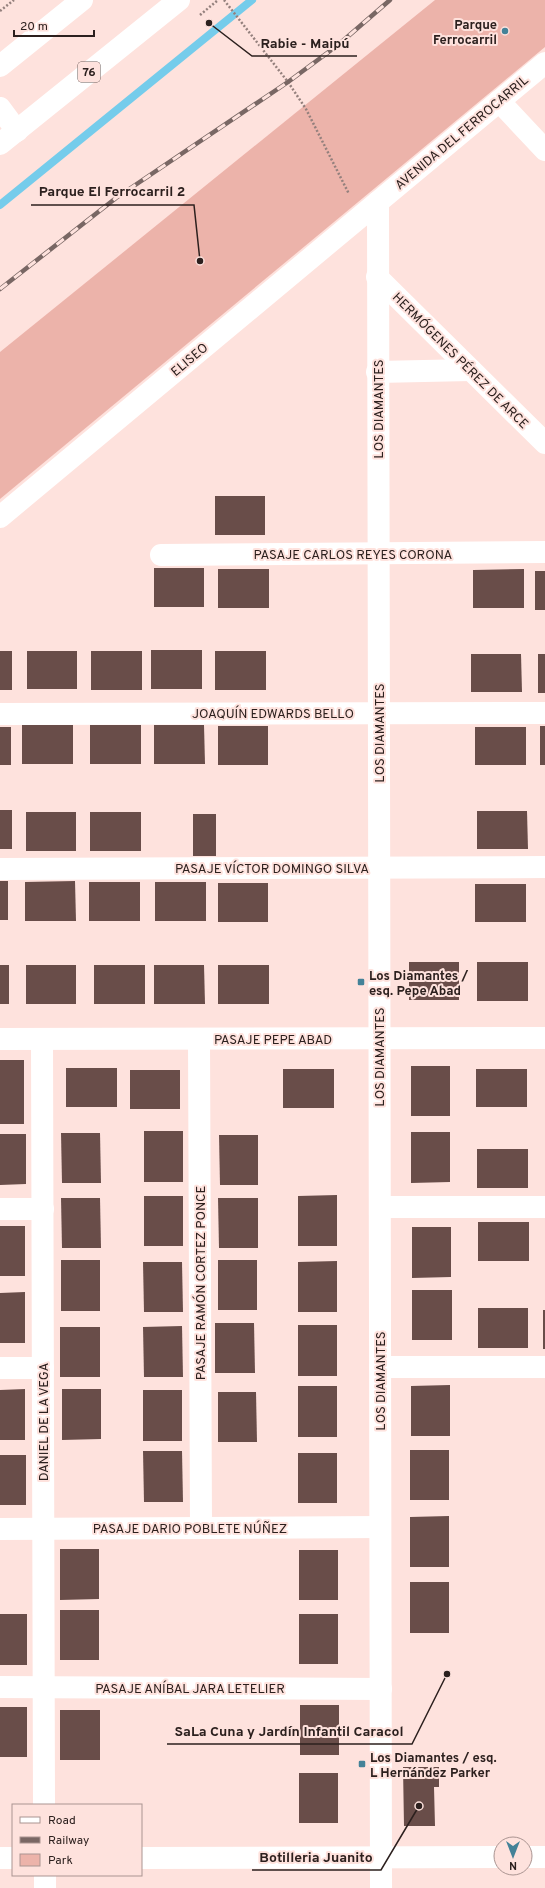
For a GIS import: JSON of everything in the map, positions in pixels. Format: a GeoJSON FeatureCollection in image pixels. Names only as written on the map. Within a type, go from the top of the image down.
{"type":"FeatureCollection","features":[{"type":"Feature","properties":{"kind":"street"},"geometry":{"type":"LineString","coordinates":[[0,66],[82,0]]}},
{"type":"Feature","properties":{"kind":"street","name":"76"},"geometry":{"type":"LineString","coordinates":[[0,144],[179,0]]}},
{"type":"Feature","properties":{"kind":"street","name":"AVENIDA DEL FERROCARRIL"},"geometry":{"type":"LineString","coordinates":[[378,202],[545,63]]}},
{"type":"Feature","properties":{"kind":"street"},"geometry":{"type":"LineString","coordinates":[[499,101],[545,150]]}},
{"type":"Feature","properties":{"kind":"street"},"geometry":{"type":"LineString","coordinates":[[0,108],[17,131]]}},
{"type":"Feature","properties":{"kind":"street","name":"ELISEO"},"geometry":{"type":"LineString","coordinates":[[0,517],[378,202]]}},
{"type":"Feature","properties":{"kind":"street","name":"LOS DIAMANTES"},"geometry":{"type":"LineString","coordinates":[[378,202],[381,1888]]}},
{"type":"Feature","properties":{"kind":"street","name":"HERMÓGENES PÉREZ DE ARCE"},"geometry":{"type":"LineString","coordinates":[[378,277],[545,443]]}},
{"type":"Feature","properties":{"kind":"street"},"geometry":{"type":"LineString","coordinates":[[378,372],[471,370]]}},
{"type":"Feature","properties":{"kind":"street","name":"PASAJE CARLOS REYES CORONA"},"geometry":{"type":"LineString","coordinates":[[161,554],[545,552]]}},
{"type":"Feature","properties":{"kind":"street","name":"JOAQUÍN EDWARDS BELLO"},"geometry":{"type":"LineString","coordinates":[[0,714],[545,713]]}},
{"type":"Feature","properties":{"kind":"street","name":"PASAJE VÍCTOR DOMINGO SILVA"},"geometry":{"type":"LineString","coordinates":[[0,870],[545,867]]}},
{"type":"Feature","properties":{"kind":"street","name":"PASAJE PEPE ABAD"},"geometry":{"type":"LineString","coordinates":[[0,1039],[545,1038]]}},
{"type":"Feature","properties":{"kind":"street","name":"DANIEL DE LA VEGA"},"geometry":{"type":"LineString","coordinates":[[42,1039],[44,1804]]}},
{"type":"Feature","properties":{"kind":"street","name":"PASAJE RAMÓN CORTEZ PONCE"},"geometry":{"type":"LineString","coordinates":[[199,1039],[201,1528]]}},
{"type":"Feature","properties":{"kind":"street"},"geometry":{"type":"LineString","coordinates":[[380,1208],[545,1207]]}},
{"type":"Feature","properties":{"kind":"street"},"geometry":{"type":"LineString","coordinates":[[0,1209],[43,1209]]}},
{"type":"Feature","properties":{"kind":"street"},"geometry":{"type":"LineString","coordinates":[[380,1367],[545,1367]]}},
{"type":"Feature","properties":{"kind":"street"},"geometry":{"type":"LineString","coordinates":[[0,1368],[43,1368]]}},
{"type":"Feature","properties":{"kind":"street","name":"PASAJE DARIO POBLETE NÚÑEZ"},"geometry":{"type":"LineString","coordinates":[[0,1529],[380,1527]]}},
{"type":"Feature","properties":{"kind":"street","name":"PASAJE ANÍBAL JARA LETELIER"},"geometry":{"type":"LineString","coordinates":[[0,1687],[381,1689]]}},
{"type":"Feature","properties":{"kind":"street"},"geometry":{"type":"LineString","coordinates":[[142,1858],[493,1857]]}},
{"type":"Feature","properties":{"kind":"street"},"geometry":{"type":"LineString","coordinates":[[533,1857],[545,1857]]}},
{"type":"Feature","properties":{"kind":"street"},"geometry":{"type":"LineString","coordinates":[[0,1858],[12,1858]]}},
{"type":"Feature","properties":{"kind":"street"},"geometry":{"type":"LineString","coordinates":[[44,1876],[45,1888]]}},
{"type":"Feature","properties":{"kind":"path"},"geometry":{"type":"LineString","coordinates":[[0,11],[14,0]]}},
{"type":"Feature","properties":{"kind":"path"},"geometry":{"type":"LineString","coordinates":[[224,0],[288,82],[306,109],[360,216]]}},
{"type":"Feature","properties":{"kind":"green space"},"geometry":{"type":"Polygon","coordinates":[[[435,0],[545,0],[545,47],[0,499],[0,352],[435,0]]]}},
{"type":"Feature","properties":{"kind":"building"},"geometry":{"type":"Polygon","coordinates":[[[215,496],[265,496],[265,535],[215,535],[215,496]]]}},
{"type":"Feature","properties":{"kind":"building"},"geometry":{"type":"Polygon","coordinates":[[[154,568],[204,568],[204,607],[154,607],[154,568]]]}},
{"type":"Feature","properties":{"kind":"building"},"geometry":{"type":"Polygon","coordinates":[[[218,569],[269,569],[269,608],[218,608],[218,569]]]}},
{"type":"Feature","properties":{"kind":"building"},"geometry":{"type":"Polygon","coordinates":[[[524,569],[524,608],[473,608],[473,570],[524,569]]]}},
{"type":"Feature","properties":{"kind":"building"},"geometry":{"type":"Polygon","coordinates":[[[535,571],[545,571],[545,610],[535,610],[535,571]]]}},
{"type":"Feature","properties":{"kind":"building"},"geometry":{"type":"Polygon","coordinates":[[[151,650],[202,650],[202,689],[151,689],[151,650]]]}},
{"type":"Feature","properties":{"kind":"building"},"geometry":{"type":"Polygon","coordinates":[[[0,651],[12,651],[12,690],[0,690],[0,651]]]}},
{"type":"Feature","properties":{"kind":"building"},"geometry":{"type":"Polygon","coordinates":[[[27,651],[77,651],[77,689],[27,689],[27,651]]]}},
{"type":"Feature","properties":{"kind":"building"},"geometry":{"type":"Polygon","coordinates":[[[91,651],[142,651],[142,690],[91,690],[91,651]]]}},
{"type":"Feature","properties":{"kind":"building"},"geometry":{"type":"Polygon","coordinates":[[[215,651],[266,651],[266,690],[215,690],[215,651]]]}},
{"type":"Feature","properties":{"kind":"building"},"geometry":{"type":"Polygon","coordinates":[[[471,654],[521,654],[522,692],[471,692],[471,654]]]}},
{"type":"Feature","properties":{"kind":"building"},"geometry":{"type":"Polygon","coordinates":[[[538,654],[545,654],[545,693],[538,693],[538,654]]]}},
{"type":"Feature","properties":{"kind":"building"},"geometry":{"type":"Polygon","coordinates":[[[22,725],[73,725],[73,764],[22,764],[22,725]]]}},
{"type":"Feature","properties":{"kind":"building"},"geometry":{"type":"Polygon","coordinates":[[[90,725],[141,725],[141,764],[90,764],[90,725]]]}},
{"type":"Feature","properties":{"kind":"building"},"geometry":{"type":"Polygon","coordinates":[[[154,725],[204,725],[205,764],[154,764],[154,725]]]}},
{"type":"Feature","properties":{"kind":"building"},"geometry":{"type":"Polygon","coordinates":[[[218,726],[268,726],[268,765],[218,765],[218,726]]]}},
{"type":"Feature","properties":{"kind":"building"},"geometry":{"type":"Polygon","coordinates":[[[540,726],[545,726],[545,765],[540,765],[540,726]]]}},
{"type":"Feature","properties":{"kind":"building"},"geometry":{"type":"Polygon","coordinates":[[[0,727],[11,727],[11,765],[0,765],[0,727]]]}},
{"type":"Feature","properties":{"kind":"building"},"geometry":{"type":"Polygon","coordinates":[[[475,727],[526,727],[526,765],[475,765],[475,727]]]}},
{"type":"Feature","properties":{"kind":"building"},"geometry":{"type":"Polygon","coordinates":[[[0,810],[12,810],[12,849],[0,849],[0,810]]]}},
{"type":"Feature","properties":{"kind":"building"},"geometry":{"type":"Polygon","coordinates":[[[477,811],[527,811],[528,849],[477,849],[477,811]]]}},
{"type":"Feature","properties":{"kind":"building"},"geometry":{"type":"Polygon","coordinates":[[[26,812],[76,812],[76,851],[26,851],[26,812]]]}},
{"type":"Feature","properties":{"kind":"building"},"geometry":{"type":"Polygon","coordinates":[[[90,812],[141,812],[141,851],[90,851],[90,812]]]}},
{"type":"Feature","properties":{"kind":"building"},"geometry":{"type":"Polygon","coordinates":[[[193,814],[216,814],[216,856],[193,856],[193,814]]]}},
{"type":"Feature","properties":{"kind":"building"},"geometry":{"type":"Polygon","coordinates":[[[0,881],[8,881],[8,920],[0,920],[0,881]]]}},
{"type":"Feature","properties":{"kind":"building"},"geometry":{"type":"Polygon","coordinates":[[[75,881],[76,921],[25,921],[25,882],[75,881]]]}},
{"type":"Feature","properties":{"kind":"building"},"geometry":{"type":"Polygon","coordinates":[[[89,882],[140,882],[140,921],[89,921],[89,882]]]}},
{"type":"Feature","properties":{"kind":"building"},"geometry":{"type":"Polygon","coordinates":[[[155,882],[206,882],[206,921],[155,921],[155,882]]]}},
{"type":"Feature","properties":{"kind":"building"},"geometry":{"type":"Polygon","coordinates":[[[218,883],[268,883],[268,922],[218,922],[218,883]]]}},
{"type":"Feature","properties":{"kind":"building"},"geometry":{"type":"Polygon","coordinates":[[[475,884],[526,884],[526,922],[475,922],[475,884]]]}},
{"type":"Feature","properties":{"kind":"building"},"geometry":{"type":"Polygon","coordinates":[[[409,962],[459,962],[459,1000],[409,1000],[409,962]]]}},
{"type":"Feature","properties":{"kind":"building"},"geometry":{"type":"Polygon","coordinates":[[[477,962],[528,962],[528,1001],[477,1001],[477,962]]]}},
{"type":"Feature","properties":{"kind":"building"},"geometry":{"type":"Polygon","coordinates":[[[0,965],[9,965],[9,1004],[0,1004],[0,965]]]}},
{"type":"Feature","properties":{"kind":"building"},"geometry":{"type":"Polygon","coordinates":[[[26,965],[76,965],[76,1004],[26,1004],[26,965]]]}},
{"type":"Feature","properties":{"kind":"building"},"geometry":{"type":"Polygon","coordinates":[[[94,965],[145,965],[145,1004],[94,1004],[94,965]]]}},
{"type":"Feature","properties":{"kind":"building"},"geometry":{"type":"Polygon","coordinates":[[[154,965],[204,965],[205,1004],[154,1004],[154,965]]]}},
{"type":"Feature","properties":{"kind":"building"},"geometry":{"type":"Polygon","coordinates":[[[218,965],[269,965],[269,1004],[218,1004],[218,965]]]}},
{"type":"Feature","properties":{"kind":"building"},"geometry":{"type":"Polygon","coordinates":[[[0,1060],[24,1060],[24,1124],[0,1124],[0,1060]]]}},
{"type":"Feature","properties":{"kind":"building"},"geometry":{"type":"Polygon","coordinates":[[[411,1066],[450,1066],[450,1116],[411,1116],[411,1066]]]}},
{"type":"Feature","properties":{"kind":"building"},"geometry":{"type":"Polygon","coordinates":[[[66,1068],[117,1068],[117,1107],[66,1107],[66,1068]]]}},
{"type":"Feature","properties":{"kind":"building"},"geometry":{"type":"Polygon","coordinates":[[[283,1069],[334,1069],[334,1108],[283,1108],[283,1069]]]}},
{"type":"Feature","properties":{"kind":"building"},"geometry":{"type":"Polygon","coordinates":[[[476,1069],[527,1069],[527,1107],[476,1107],[476,1069]]]}},
{"type":"Feature","properties":{"kind":"building"},"geometry":{"type":"Polygon","coordinates":[[[130,1070],[180,1070],[180,1109],[130,1109],[130,1070]]]}},
{"type":"Feature","properties":{"kind":"building"},"geometry":{"type":"Polygon","coordinates":[[[144,1131],[183,1131],[183,1182],[144,1182],[144,1131]]]}},
{"type":"Feature","properties":{"kind":"building"},"geometry":{"type":"Polygon","coordinates":[[[411,1132],[450,1132],[450,1182],[411,1183],[411,1132]]]}},
{"type":"Feature","properties":{"kind":"building"},"geometry":{"type":"Polygon","coordinates":[[[61,1133],[100,1133],[101,1183],[62,1183],[61,1133]]]}},
{"type":"Feature","properties":{"kind":"building"},"geometry":{"type":"Polygon","coordinates":[[[0,1134],[26,1134],[26,1184],[0,1185],[0,1134]]]}},
{"type":"Feature","properties":{"kind":"building"},"geometry":{"type":"Polygon","coordinates":[[[219,1135],[258,1135],[258,1185],[220,1185],[219,1135]]]}},
{"type":"Feature","properties":{"kind":"building"},"geometry":{"type":"Polygon","coordinates":[[[477,1149],[528,1149],[528,1188],[477,1188],[477,1149]]]}},
{"type":"Feature","properties":{"kind":"building"},"geometry":{"type":"Polygon","coordinates":[[[337,1195],[337,1246],[298,1246],[298,1196],[337,1195]]]}},
{"type":"Feature","properties":{"kind":"building"},"geometry":{"type":"Polygon","coordinates":[[[144,1196],[183,1196],[183,1246],[144,1246],[144,1196]]]}},
{"type":"Feature","properties":{"kind":"building"},"geometry":{"type":"Polygon","coordinates":[[[61,1198],[100,1198],[101,1248],[62,1248],[61,1198]]]}},
{"type":"Feature","properties":{"kind":"building"},"geometry":{"type":"Polygon","coordinates":[[[218,1198],[258,1198],[258,1248],[219,1248],[218,1198]]]}},
{"type":"Feature","properties":{"kind":"building"},"geometry":{"type":"Polygon","coordinates":[[[478,1222],[529,1222],[529,1261],[478,1261],[478,1222]]]}},
{"type":"Feature","properties":{"kind":"building"},"geometry":{"type":"Polygon","coordinates":[[[0,1226],[25,1226],[25,1276],[0,1276],[0,1226]]]}},
{"type":"Feature","properties":{"kind":"building"},"geometry":{"type":"Polygon","coordinates":[[[412,1227],[451,1227],[451,1277],[412,1278],[412,1227]]]}},
{"type":"Feature","properties":{"kind":"building"},"geometry":{"type":"Polygon","coordinates":[[[61,1260],[100,1260],[100,1311],[61,1311],[61,1260]]]}},
{"type":"Feature","properties":{"kind":"building"},"geometry":{"type":"Polygon","coordinates":[[[218,1260],[257,1260],[257,1310],[218,1310],[218,1260]]]}},
{"type":"Feature","properties":{"kind":"building"},"geometry":{"type":"Polygon","coordinates":[[[337,1261],[337,1312],[298,1312],[298,1262],[337,1261]]]}},
{"type":"Feature","properties":{"kind":"building"},"geometry":{"type":"Polygon","coordinates":[[[143,1262],[182,1262],[183,1312],[144,1312],[143,1262]]]}},
{"type":"Feature","properties":{"kind":"building"},"geometry":{"type":"Polygon","coordinates":[[[412,1290],[452,1290],[452,1340],[412,1340],[412,1290]]]}},
{"type":"Feature","properties":{"kind":"building"},"geometry":{"type":"Polygon","coordinates":[[[25,1292],[25,1343],[0,1343],[0,1293],[25,1292]]]}},
{"type":"Feature","properties":{"kind":"building"},"geometry":{"type":"Polygon","coordinates":[[[478,1308],[528,1308],[528,1348],[478,1348],[478,1308]]]}},
{"type":"Feature","properties":{"kind":"building"},"geometry":{"type":"Polygon","coordinates":[[[543,1310],[545,1310],[545,1349],[543,1349],[543,1310]]]}},
{"type":"Feature","properties":{"kind":"building"},"geometry":{"type":"Polygon","coordinates":[[[215,1323],[254,1323],[255,1373],[215,1373],[215,1323]]]}},
{"type":"Feature","properties":{"kind":"building"},"geometry":{"type":"Polygon","coordinates":[[[298,1325],[337,1325],[337,1376],[298,1376],[298,1325]]]}},
{"type":"Feature","properties":{"kind":"building"},"geometry":{"type":"Polygon","coordinates":[[[182,1326],[183,1377],[144,1377],[143,1327],[182,1326]]]}},
{"type":"Feature","properties":{"kind":"building"},"geometry":{"type":"Polygon","coordinates":[[[60,1327],[100,1327],[100,1377],[60,1377],[60,1327]]]}},
{"type":"Feature","properties":{"kind":"building"},"geometry":{"type":"Polygon","coordinates":[[[450,1385],[450,1436],[411,1436],[411,1386],[450,1385]]]}},
{"type":"Feature","properties":{"kind":"building"},"geometry":{"type":"Polygon","coordinates":[[[298,1386],[337,1386],[337,1437],[298,1437],[298,1386]]]}},
{"type":"Feature","properties":{"kind":"building"},"geometry":{"type":"Polygon","coordinates":[[[25,1389],[25,1440],[0,1440],[0,1390],[25,1389]]]}},
{"type":"Feature","properties":{"kind":"building"},"geometry":{"type":"Polygon","coordinates":[[[62,1389],[101,1389],[101,1439],[62,1440],[62,1389]]]}},
{"type":"Feature","properties":{"kind":"building"},"geometry":{"type":"Polygon","coordinates":[[[143,1390],[182,1390],[182,1441],[143,1441],[143,1390]]]}},
{"type":"Feature","properties":{"kind":"building"},"geometry":{"type":"Polygon","coordinates":[[[218,1392],[256,1392],[257,1442],[218,1442],[218,1392]]]}},
{"type":"Feature","properties":{"kind":"building"},"geometry":{"type":"Polygon","coordinates":[[[410,1450],[449,1450],[449,1500],[410,1500],[410,1450]]]}},
{"type":"Feature","properties":{"kind":"building"},"geometry":{"type":"Polygon","coordinates":[[[143,1451],[182,1451],[183,1502],[144,1502],[143,1451]]]}},
{"type":"Feature","properties":{"kind":"building"},"geometry":{"type":"Polygon","coordinates":[[[298,1453],[337,1453],[337,1503],[298,1503],[298,1453]]]}},
{"type":"Feature","properties":{"kind":"building"},"geometry":{"type":"Polygon","coordinates":[[[0,1455],[26,1455],[26,1505],[0,1505],[0,1455]]]}},
{"type":"Feature","properties":{"kind":"building"},"geometry":{"type":"Polygon","coordinates":[[[449,1516],[449,1567],[410,1567],[410,1517],[449,1516]]]}},
{"type":"Feature","properties":{"kind":"building"},"geometry":{"type":"Polygon","coordinates":[[[60,1549],[99,1549],[99,1599],[60,1600],[60,1549]]]}},
{"type":"Feature","properties":{"kind":"building"},"geometry":{"type":"Polygon","coordinates":[[[299,1550],[338,1550],[338,1600],[299,1600],[299,1550]]]}},
{"type":"Feature","properties":{"kind":"building"},"geometry":{"type":"Polygon","coordinates":[[[410,1582],[449,1582],[449,1633],[410,1633],[410,1582]]]}},
{"type":"Feature","properties":{"kind":"building"},"geometry":{"type":"Polygon","coordinates":[[[60,1610],[99,1610],[99,1660],[60,1660],[60,1610]]]}},
{"type":"Feature","properties":{"kind":"building"},"geometry":{"type":"Polygon","coordinates":[[[0,1614],[27,1614],[27,1665],[0,1665],[0,1614]]]}},
{"type":"Feature","properties":{"kind":"building"},"geometry":{"type":"Polygon","coordinates":[[[299,1614],[338,1614],[338,1664],[299,1664],[299,1614]]]}},
{"type":"Feature","properties":{"kind":"building"},"geometry":{"type":"Polygon","coordinates":[[[300,1705],[339,1705],[339,1755],[300,1755],[300,1705]]]}},
{"type":"Feature","properties":{"kind":"building"},"geometry":{"type":"Polygon","coordinates":[[[0,1707],[27,1707],[27,1757],[0,1757],[0,1707]]]}},
{"type":"Feature","properties":{"kind":"building"},"geometry":{"type":"Polygon","coordinates":[[[60,1710],[100,1710],[100,1760],[60,1760],[60,1710]]]}},
{"type":"Feature","properties":{"kind":"building"},"geometry":{"type":"Polygon","coordinates":[[[403,1767],[439,1767],[439,1787],[434,1787],[435,1826],[404,1826],[403,1767]]]}},
{"type":"Feature","properties":{"kind":"building"},"geometry":{"type":"Polygon","coordinates":[[[299,1773],[338,1773],[338,1823],[299,1823],[299,1773]]]}},
{"type":"Feature","properties":{"kind":"waterway"},"geometry":{"type":"LineString","coordinates":[[0,205],[252,0]]}},
{"type":"Feature","properties":{"kind":"railway"},"geometry":{"type":"LineString","coordinates":[[0,289],[116,198],[288,82],[338,45],[390,0]]}},
{"type":"Feature","properties":{"kind":"place","name":"Rabie - Maipú"},"geometry":{"type":"Point","coordinates":[209,23]}},
{"type":"Feature","properties":{"kind":"place","name":"Parque Ferrocarril"},"geometry":{"type":"Point","coordinates":[505,31]}},
{"type":"Feature","properties":{"kind":"place","name":"Parque El Ferrocarril 2"},"geometry":{"type":"Point","coordinates":[200,261]}},
{"type":"Feature","properties":{"kind":"place","name":"Los Diamantes / esq. Pepe Abad"},"geometry":{"type":"Point","coordinates":[361,982]}},
{"type":"Feature","properties":{"kind":"place","name":"SaLa Cuna y Jardín Infantil Caracol"},"geometry":{"type":"Point","coordinates":[447,1674]}},
{"type":"Feature","properties":{"kind":"place","name":"Los Diamantes / esq. L Hernández Parker"},"geometry":{"type":"Point","coordinates":[362,1764]}},
{"type":"Feature","properties":{"kind":"place","name":"Botilleria Juanito"},"geometry":{"type":"Point","coordinates":[419,1806]}}]}
